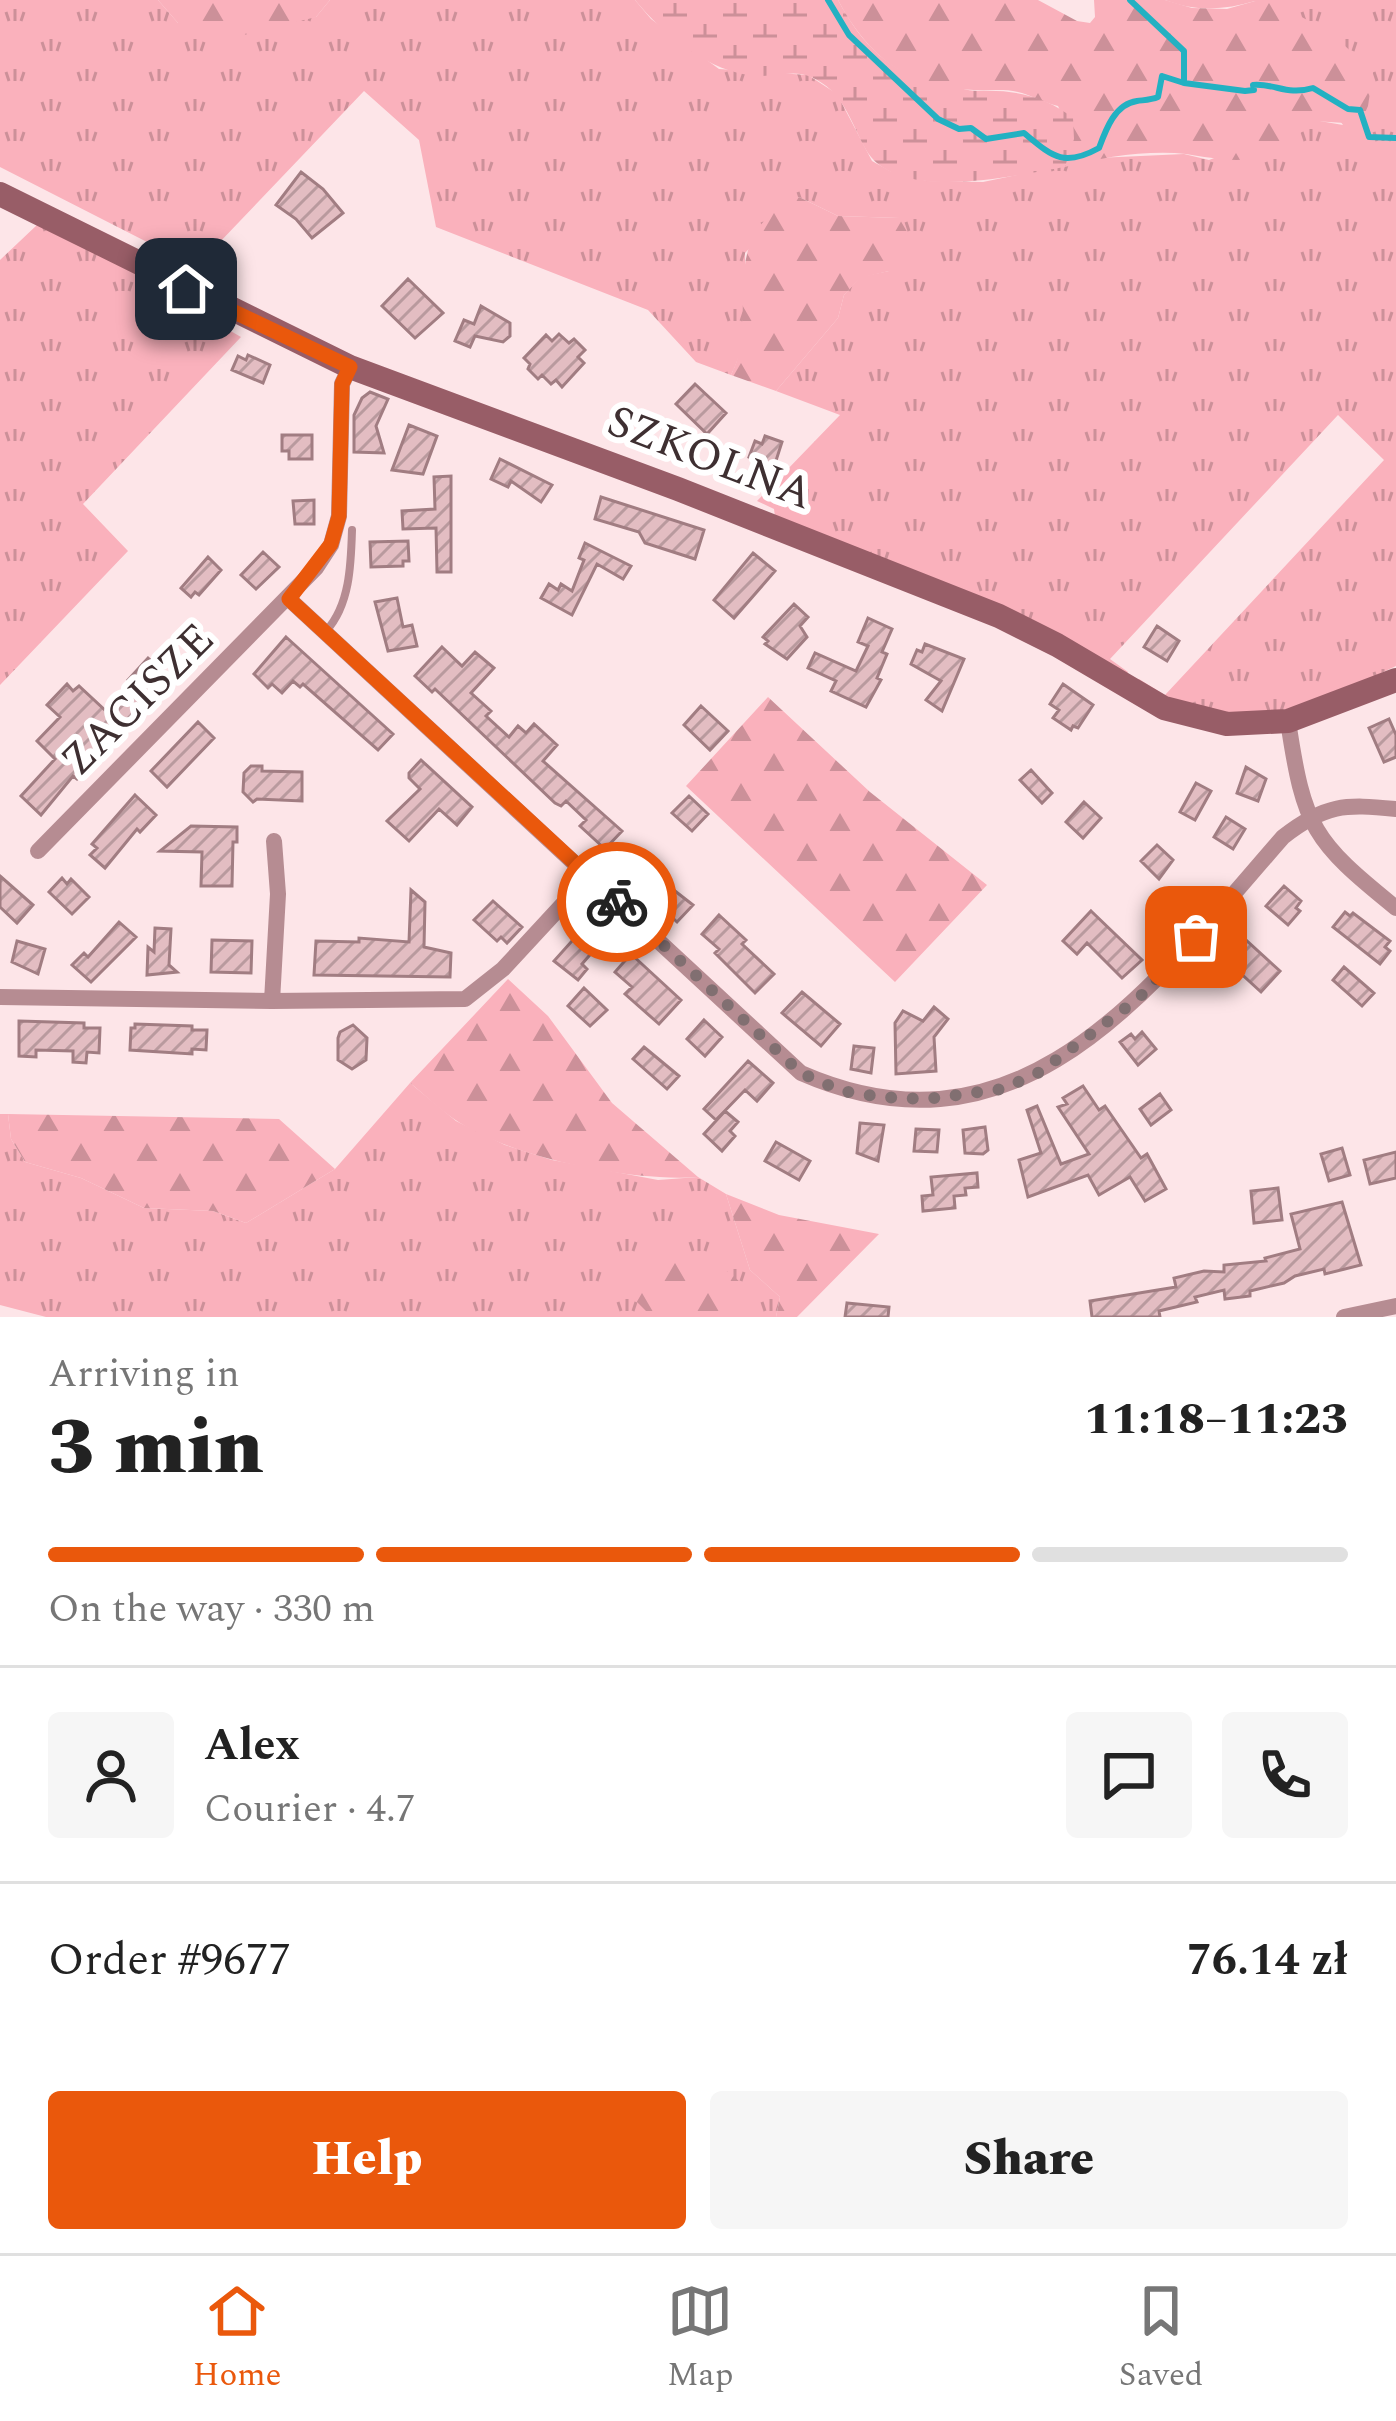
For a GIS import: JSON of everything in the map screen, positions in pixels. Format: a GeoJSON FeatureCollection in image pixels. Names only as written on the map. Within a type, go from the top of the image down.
{"type":"FeatureCollection","features":[{"type":"Feature","properties":{"kind":"street","name":"SZKOLNA"},"geometry":{"type":"LineString","coordinates":[[0,194],[350,367],[679,489],[999,616],[1164,709],[1227,724],[1288,721],[1396,680]]}},
{"type":"Feature","properties":{"kind":"street","name":"ZACISZE"},"geometry":{"type":"LineString","coordinates":[[38,851],[289,599],[331,544],[339,516],[342,384],[350,367]]}},
{"type":"Feature","properties":{"kind":"street"},"geometry":{"type":"LineString","coordinates":[[289,599],[801,1073],[842,1091],[926,1099],[1003,1089],[1040,1072],[1139,998],[1283,837],[1310,816],[1353,805],[1396,809]]}},
{"type":"Feature","properties":{"kind":"street"},"geometry":{"type":"LineString","coordinates":[[1288,721],[1297,780],[1310,816],[1336,859],[1396,908]]}},
{"type":"Feature","properties":{"kind":"street"},"geometry":{"type":"LineString","coordinates":[[272,1001],[278,894],[274,841]]}},
{"type":"Feature","properties":{"kind":"street"},"geometry":{"type":"LineString","coordinates":[[0,997],[464,999],[503,969],[589,877]]}},
{"type":"Feature","properties":{"kind":"street"},"geometry":{"type":"LineString","coordinates":[[1344,1317],[1396,1306]]}},
{"type":"Feature","properties":{"kind":"lane"},"geometry":{"type":"LineString","coordinates":[[325,632],[345,599],[352,530]]}},
{"type":"Feature","properties":{"kind":"green space"},"geometry":{"type":"Polygon","coordinates":[[[0,0],[158,0],[178,23],[316,17],[330,0],[635,0],[651,19],[719,69],[808,75],[837,94],[872,161],[890,171],[927,181],[983,182],[1097,158],[1184,154],[1209,160],[1314,120],[1343,125],[1255,1],[1210,8],[1165,0],[1396,0],[1396,666],[1330,696],[1267,713],[1204,711],[1171,700],[1136,683],[1139,679],[1165,695],[1384,460],[1338,415],[1110,659],[1128,672],[1124,678],[775,517],[774,509],[757,501],[840,415],[776,391],[838,318],[844,295],[860,277],[889,271],[899,218],[838,216],[799,197],[745,253],[744,331],[731,375],[696,362],[648,310],[436,227],[419,140],[364,91],[196,267],[0,167],[0,0]]]}},
{"type":"Feature","properties":{"kind":"green space"},"geometry":{"type":"Polygon","coordinates":[[[158,0],[330,0],[316,17],[244,35],[178,23],[158,0]]]}},
{"type":"Feature","properties":{"kind":"green space"},"geometry":{"type":"Polygon","coordinates":[[[635,0],[838,0],[868,44],[907,73],[969,90],[1028,96],[1073,118],[1074,139],[1065,167],[958,182],[902,176],[880,166],[844,107],[822,83],[798,74],[757,76],[722,68],[674,39],[635,0]]]}},
{"type":"Feature","properties":{"kind":"green space"},"geometry":{"type":"Polygon","coordinates":[[[838,0],[1038,0],[1090,23],[1095,17],[1094,0],[1165,0],[1192,8],[1227,9],[1255,1],[1277,4],[1330,32],[1373,72],[1368,106],[1360,124],[1314,121],[1282,148],[1259,157],[1228,160],[1156,153],[1065,167],[1073,139],[1058,106],[1016,91],[950,88],[910,76],[877,53],[838,0]]]}},
{"type":"Feature","properties":{"kind":"green space"},"geometry":{"type":"Polygon","coordinates":[[[799,197],[838,216],[899,218],[917,249],[889,271],[860,278],[844,295],[838,318],[776,391],[731,375],[742,336],[747,253],[767,218],[799,197]]]}},
{"type":"Feature","properties":{"kind":"green space"},"geometry":{"type":"Polygon","coordinates":[[[38,224],[156,282],[154,287],[241,337],[83,504],[128,551],[0,685],[0,260],[38,224]]]}},
{"type":"Feature","properties":{"kind":"green space"},"geometry":{"type":"Polygon","coordinates":[[[768,697],[870,792],[987,885],[895,982],[686,786],[768,697]]]}},
{"type":"Feature","properties":{"kind":"green space"},"geometry":{"type":"Polygon","coordinates":[[[508,979],[548,1016],[612,1103],[698,1177],[639,1176],[538,1156],[478,1133],[410,1083],[508,979]]]}},
{"type":"Feature","properties":{"kind":"green space"},"geometry":{"type":"Polygon","coordinates":[[[410,1083],[456,1121],[505,1145],[552,1160],[658,1180],[698,1177],[726,1194],[750,1270],[780,1297],[776,1317],[46,1317],[0,1305],[0,1114],[8,1114],[11,1139],[25,1162],[81,1178],[144,1208],[213,1211],[246,1223],[335,1169],[410,1083]]]}},
{"type":"Feature","properties":{"kind":"green space"},"geometry":{"type":"Polygon","coordinates":[[[8,1114],[279,1119],[335,1169],[246,1223],[213,1211],[144,1208],[81,1178],[25,1162],[11,1139],[8,1114]]]}},
{"type":"Feature","properties":{"kind":"green space"},"geometry":{"type":"Polygon","coordinates":[[[726,1194],[779,1215],[879,1234],[797,1317],[776,1317],[780,1297],[750,1270],[726,1194]]]}},
{"type":"Feature","properties":{"kind":"green space"},"geometry":{"type":"Polygon","coordinates":[[[670,1245],[712,1262],[737,1279],[753,1303],[755,1317],[651,1316],[632,1297],[634,1266],[670,1245]]]}},
{"type":"Feature","properties":{"kind":"building"},"geometry":{"type":"Polygon","coordinates":[[[301,172],[343,213],[312,238],[276,205],[301,172]]]}},
{"type":"Feature","properties":{"kind":"building"},"geometry":{"type":"Polygon","coordinates":[[[408,279],[443,313],[415,338],[382,306],[408,279]]]}},
{"type":"Feature","properties":{"kind":"building"},"geometry":{"type":"Polygon","coordinates":[[[481,306],[510,323],[510,336],[503,342],[475,336],[470,347],[455,341],[464,320],[474,324],[481,306]]]}},
{"type":"Feature","properties":{"kind":"building"},"geometry":{"type":"Polygon","coordinates":[[[559,334],[569,343],[574,339],[585,350],[578,357],[584,363],[562,387],[542,375],[538,379],[524,358],[546,335],[552,341],[559,334]]]}},
{"type":"Feature","properties":{"kind":"building"},"geometry":{"type":"Polygon","coordinates":[[[248,355],[270,365],[263,383],[232,370],[238,356],[246,360],[248,355]]]}},
{"type":"Feature","properties":{"kind":"building"},"geometry":{"type":"Polygon","coordinates":[[[695,384],[726,413],[707,434],[676,404],[695,384]]]}},
{"type":"Feature","properties":{"kind":"building"},"geometry":{"type":"Polygon","coordinates":[[[370,392],[388,399],[376,426],[384,453],[354,452],[354,415],[370,392]]]}},
{"type":"Feature","properties":{"kind":"building"},"geometry":{"type":"Polygon","coordinates":[[[409,425],[437,436],[423,474],[392,470],[409,425]]]}},
{"type":"Feature","properties":{"kind":"building"},"geometry":{"type":"Polygon","coordinates":[[[282,435],[312,435],[312,459],[289,459],[289,451],[282,451],[282,435]]]}},
{"type":"Feature","properties":{"kind":"building"},"geometry":{"type":"Polygon","coordinates":[[[765,436],[782,442],[773,470],[755,465],[757,460],[749,457],[755,441],[762,444],[765,436]]]}},
{"type":"Feature","properties":{"kind":"building"},"geometry":{"type":"Polygon","coordinates":[[[500,459],[552,485],[541,502],[511,481],[508,487],[491,479],[500,459]]]}},
{"type":"Feature","properties":{"kind":"building"},"geometry":{"type":"Polygon","coordinates":[[[451,476],[451,572],[437,572],[436,528],[403,529],[402,511],[435,509],[434,477],[451,476]]]}},
{"type":"Feature","properties":{"kind":"building"},"geometry":{"type":"Polygon","coordinates":[[[601,497],[704,530],[695,559],[645,543],[639,532],[595,519],[601,497]]]}},
{"type":"Feature","properties":{"kind":"building"},"geometry":{"type":"Polygon","coordinates":[[[314,500],[314,524],[295,524],[293,501],[314,500]]]}},
{"type":"Feature","properties":{"kind":"building"},"geometry":{"type":"Polygon","coordinates":[[[408,541],[409,561],[403,561],[403,566],[371,567],[370,542],[408,541]]]}},
{"type":"Feature","properties":{"kind":"building"},"geometry":{"type":"Polygon","coordinates":[[[585,543],[631,566],[623,579],[597,564],[572,615],[541,598],[549,584],[572,591],[585,543]]]}},
{"type":"Feature","properties":{"kind":"building"},"geometry":{"type":"Polygon","coordinates":[[[263,552],[279,567],[256,589],[241,575],[263,552]]]}},
{"type":"Feature","properties":{"kind":"building"},"geometry":{"type":"Polygon","coordinates":[[[753,553],[775,571],[734,618],[714,600],[753,553]]]}},
{"type":"Feature","properties":{"kind":"building"},"geometry":{"type":"Polygon","coordinates":[[[208,557],[221,570],[199,595],[195,592],[191,597],[181,588],[208,557]]]}},
{"type":"Feature","properties":{"kind":"building"},"geometry":{"type":"Polygon","coordinates":[[[397,598],[403,627],[412,625],[417,646],[388,651],[375,602],[397,598]]]}},
{"type":"Feature","properties":{"kind":"building"},"geometry":{"type":"Polygon","coordinates":[[[794,604],[808,617],[800,626],[807,637],[787,659],[765,644],[768,641],[763,637],[794,604]]]}},
{"type":"Feature","properties":{"kind":"building"},"geometry":{"type":"Polygon","coordinates":[[[868,618],[892,629],[882,652],[887,654],[877,678],[881,680],[866,707],[831,691],[836,681],[808,668],[815,653],[856,671],[868,646],[858,642],[868,618]]]}},
{"type":"Feature","properties":{"kind":"building"},"geometry":{"type":"Polygon","coordinates":[[[1157,626],[1179,641],[1167,661],[1144,647],[1157,626]]]}},
{"type":"Feature","properties":{"kind":"building"},"geometry":{"type":"Polygon","coordinates":[[[286,637],[393,734],[378,750],[303,684],[300,687],[293,681],[282,693],[272,684],[268,688],[254,674],[286,637]]]}},
{"type":"Feature","properties":{"kind":"building"},"geometry":{"type":"Polygon","coordinates":[[[925,644],[964,659],[942,711],[926,700],[941,681],[911,664],[925,644]]]}},
{"type":"Feature","properties":{"kind":"building"},"geometry":{"type":"Polygon","coordinates":[[[442,647],[462,666],[475,652],[494,668],[471,693],[491,711],[486,716],[509,737],[518,726],[526,733],[534,724],[557,745],[543,761],[622,831],[605,849],[580,826],[586,820],[566,801],[561,806],[555,803],[435,689],[432,692],[415,676],[442,647]]]}},
{"type":"Feature","properties":{"kind":"building"},"geometry":{"type":"Polygon","coordinates":[[[148,658],[170,678],[41,815],[21,796],[55,759],[37,741],[60,717],[47,705],[67,684],[73,691],[79,686],[106,711],[109,707],[113,711],[135,687],[128,680],[148,658]]]}},
{"type":"Feature","properties":{"kind":"building"},"geometry":{"type":"Polygon","coordinates":[[[1063,684],[1093,705],[1078,728],[1071,730],[1053,718],[1059,710],[1050,704],[1063,684]]]}},
{"type":"Feature","properties":{"kind":"building"},"geometry":{"type":"Polygon","coordinates":[[[701,706],[728,731],[710,750],[684,725],[701,706]]]}},
{"type":"Feature","properties":{"kind":"building"},"geometry":{"type":"Polygon","coordinates":[[[1389,719],[1396,735],[1396,757],[1384,762],[1369,728],[1389,719]]]}},
{"type":"Feature","properties":{"kind":"building"},"geometry":{"type":"Polygon","coordinates":[[[198,722],[214,738],[167,787],[151,771],[198,722]]]}},
{"type":"Feature","properties":{"kind":"building"},"geometry":{"type":"Polygon","coordinates":[[[421,760],[472,807],[457,825],[439,809],[409,841],[387,821],[420,789],[409,773],[421,760]]]}},
{"type":"Feature","properties":{"kind":"building"},"geometry":{"type":"Polygon","coordinates":[[[251,766],[262,766],[262,771],[302,772],[302,801],[253,802],[243,792],[244,773],[251,766]]]}},
{"type":"Feature","properties":{"kind":"building"},"geometry":{"type":"Polygon","coordinates":[[[1246,767],[1266,779],[1258,801],[1237,793],[1246,767]]]}},
{"type":"Feature","properties":{"kind":"building"},"geometry":{"type":"Polygon","coordinates":[[[1031,770],[1052,793],[1042,803],[1020,780],[1031,770]]]}},
{"type":"Feature","properties":{"kind":"building"},"geometry":{"type":"Polygon","coordinates":[[[1196,783],[1211,791],[1195,820],[1180,812],[1196,783]]]}},
{"type":"Feature","properties":{"kind":"building"},"geometry":{"type":"Polygon","coordinates":[[[135,795],[156,815],[140,832],[137,829],[105,868],[90,855],[97,848],[92,844],[135,795]]]}},
{"type":"Feature","properties":{"kind":"building"},"geometry":{"type":"Polygon","coordinates":[[[689,796],[708,814],[692,831],[672,813],[689,796]]]}},
{"type":"Feature","properties":{"kind":"building"},"geometry":{"type":"Polygon","coordinates":[[[1084,802],[1101,818],[1083,838],[1066,822],[1084,802]]]}},
{"type":"Feature","properties":{"kind":"building"},"geometry":{"type":"Polygon","coordinates":[[[1226,817],[1245,829],[1233,849],[1214,837],[1226,817]]]}},
{"type":"Feature","properties":{"kind":"building"},"geometry":{"type":"Polygon","coordinates":[[[191,826],[237,827],[232,886],[201,886],[202,852],[160,851],[191,826]]]}},
{"type":"Feature","properties":{"kind":"building"},"geometry":{"type":"Polygon","coordinates":[[[1157,845],[1173,860],[1159,879],[1141,861],[1157,845]]]}},
{"type":"Feature","properties":{"kind":"building"},"geometry":{"type":"Polygon","coordinates":[[[0,876],[33,905],[17,923],[0,907],[0,876]]]}},
{"type":"Feature","properties":{"kind":"building"},"geometry":{"type":"Polygon","coordinates":[[[62,878],[67,884],[71,879],[89,897],[72,914],[49,892],[62,878]]]}},
{"type":"Feature","properties":{"kind":"building"},"geometry":{"type":"Polygon","coordinates":[[[1284,886],[1301,901],[1296,908],[1300,911],[1288,925],[1266,906],[1284,886]]]}},
{"type":"Feature","properties":{"kind":"building"},"geometry":{"type":"Polygon","coordinates":[[[411,890],[425,902],[424,947],[451,953],[450,977],[314,975],[316,941],[409,942],[411,890]]]}},
{"type":"Feature","properties":{"kind":"building"},"geometry":{"type":"Polygon","coordinates":[[[675,891],[693,905],[677,922],[661,907],[675,891]]]}},
{"type":"Feature","properties":{"kind":"building"},"geometry":{"type":"Polygon","coordinates":[[[1171,896],[1188,912],[1174,930],[1156,914],[1171,896]]]}},
{"type":"Feature","properties":{"kind":"building"},"geometry":{"type":"Polygon","coordinates":[[[493,901],[522,927],[507,943],[501,937],[497,941],[474,920],[493,901]]]}},
{"type":"Feature","properties":{"kind":"building"},"geometry":{"type":"Polygon","coordinates":[[[1091,911],[1142,960],[1122,978],[1087,943],[1077,954],[1063,941],[1091,911]]]}},
{"type":"Feature","properties":{"kind":"building"},"geometry":{"type":"Polygon","coordinates":[[[1345,912],[1390,941],[1385,947],[1390,951],[1380,964],[1333,927],[1345,912]]]}},
{"type":"Feature","properties":{"kind":"building"},"geometry":{"type":"Polygon","coordinates":[[[585,915],[609,933],[582,964],[587,969],[578,980],[554,961],[581,931],[575,926],[585,915]]]}},
{"type":"Feature","properties":{"kind":"building"},"geometry":{"type":"Polygon","coordinates":[[[719,915],[774,974],[755,993],[702,934],[719,915]]]}},
{"type":"Feature","properties":{"kind":"building"},"geometry":{"type":"Polygon","coordinates":[[[119,922],[136,937],[91,982],[72,965],[84,953],[88,957],[119,922]]]}},
{"type":"Feature","properties":{"kind":"building"},"geometry":{"type":"Polygon","coordinates":[[[155,928],[171,929],[169,965],[177,972],[147,975],[148,947],[154,952],[155,928]]]}},
{"type":"Feature","properties":{"kind":"building"},"geometry":{"type":"Polygon","coordinates":[[[1236,939],[1244,945],[1247,941],[1280,971],[1261,992],[1238,971],[1228,983],[1210,968],[1236,939]]]}},
{"type":"Feature","properties":{"kind":"building"},"geometry":{"type":"Polygon","coordinates":[[[212,940],[252,941],[251,973],[211,972],[212,940]]]}},
{"type":"Feature","properties":{"kind":"building"},"geometry":{"type":"Polygon","coordinates":[[[17,941],[45,949],[38,974],[12,962],[17,941]]]}},
{"type":"Feature","properties":{"kind":"building"},"geometry":{"type":"Polygon","coordinates":[[[631,954],[681,1000],[659,1024],[625,994],[632,987],[615,972],[631,954]]]}},
{"type":"Feature","properties":{"kind":"building"},"geometry":{"type":"Polygon","coordinates":[[[1344,967],[1374,993],[1362,1006],[1333,980],[1344,967]]]}},
{"type":"Feature","properties":{"kind":"building"},"geometry":{"type":"Polygon","coordinates":[[[584,988],[607,1010],[590,1026],[568,1006],[584,988]]]}},
{"type":"Feature","properties":{"kind":"building"},"geometry":{"type":"Polygon","coordinates":[[[802,992],[840,1024],[821,1046],[782,1013],[802,992]]]}},
{"type":"Feature","properties":{"kind":"building"},"geometry":{"type":"Polygon","coordinates":[[[934,1007],[948,1019],[934,1037],[936,1071],[896,1074],[895,1023],[903,1011],[923,1021],[934,1007]]]}},
{"type":"Feature","properties":{"kind":"building"},"geometry":{"type":"Polygon","coordinates":[[[704,1020],[722,1037],[705,1056],[687,1039],[704,1020]]]}},
{"type":"Feature","properties":{"kind":"building"},"geometry":{"type":"Polygon","coordinates":[[[19,1021],[84,1023],[84,1028],[100,1028],[99,1053],[87,1052],[86,1063],[73,1062],[73,1051],[36,1050],[36,1057],[19,1056],[19,1021]]]}},
{"type":"Feature","properties":{"kind":"building"},"geometry":{"type":"Polygon","coordinates":[[[135,1024],[207,1030],[206,1050],[192,1049],[192,1054],[130,1050],[135,1024]]]}},
{"type":"Feature","properties":{"kind":"building"},"geometry":{"type":"Polygon","coordinates":[[[353,1025],[367,1038],[366,1060],[352,1069],[338,1060],[338,1038],[353,1025]]]}},
{"type":"Feature","properties":{"kind":"building"},"geometry":{"type":"Polygon","coordinates":[[[1142,1032],[1156,1049],[1138,1065],[1120,1042],[1142,1032]]]}},
{"type":"Feature","properties":{"kind":"building"},"geometry":{"type":"Polygon","coordinates":[[[854,1046],[874,1048],[871,1073],[851,1069],[854,1046]]]}},
{"type":"Feature","properties":{"kind":"building"},"geometry":{"type":"Polygon","coordinates":[[[644,1047],[679,1076],[667,1089],[633,1059],[644,1047]]]}},
{"type":"Feature","properties":{"kind":"building"},"geometry":{"type":"Polygon","coordinates":[[[748,1061],[773,1083],[757,1101],[745,1090],[716,1120],[704,1109],[748,1061]]]}},
{"type":"Feature","properties":{"kind":"building"},"geometry":{"type":"Polygon","coordinates":[[[1083,1086],[1099,1110],[1105,1106],[1141,1158],[1147,1154],[1166,1189],[1145,1201],[1130,1177],[1099,1195],[1088,1175],[1028,1197],[1019,1160],[1041,1153],[1027,1110],[1037,1106],[1061,1164],[1089,1154],[1058,1107],[1067,1104],[1063,1098],[1083,1086]]]}},
{"type":"Feature","properties":{"kind":"building"},"geometry":{"type":"Polygon","coordinates":[[[1160,1094],[1171,1110],[1151,1125],[1140,1109],[1160,1094]]]}},
{"type":"Feature","properties":{"kind":"building"},"geometry":{"type":"Polygon","coordinates":[[[725,1111],[738,1122],[730,1131],[735,1136],[722,1151],[704,1134],[725,1111]]]}},
{"type":"Feature","properties":{"kind":"building"},"geometry":{"type":"Polygon","coordinates":[[[860,1123],[884,1125],[878,1161],[857,1153],[860,1123]]]}},
{"type":"Feature","properties":{"kind":"building"},"geometry":{"type":"Polygon","coordinates":[[[985,1127],[988,1150],[965,1153],[963,1130],[985,1127]]]}},
{"type":"Feature","properties":{"kind":"building"},"geometry":{"type":"Polygon","coordinates":[[[916,1129],[939,1130],[937,1152],[914,1151],[916,1129]]]}},
{"type":"Feature","properties":{"kind":"building"},"geometry":{"type":"Polygon","coordinates":[[[776,1142],[810,1161],[799,1180],[765,1161],[776,1142]]]}},
{"type":"Feature","properties":{"kind":"building"},"geometry":{"type":"Polygon","coordinates":[[[1342,1148],[1350,1175],[1329,1181],[1321,1154],[1342,1148]]]}},
{"type":"Feature","properties":{"kind":"building"},"geometry":{"type":"Polygon","coordinates":[[[1396,1152],[1396,1178],[1370,1184],[1364,1160],[1396,1152]]]}},
{"type":"Feature","properties":{"kind":"building"},"geometry":{"type":"Polygon","coordinates":[[[977,1173],[978,1187],[965,1188],[966,1195],[954,1196],[955,1208],[923,1211],[922,1196],[933,1195],[931,1177],[977,1173]]]}},
{"type":"Feature","properties":{"kind":"building"},"geometry":{"type":"Polygon","coordinates":[[[1278,1188],[1282,1220],[1254,1223],[1251,1191],[1278,1188]]]}},
{"type":"Feature","properties":{"kind":"building"},"geometry":{"type":"Polygon","coordinates":[[[1342,1202],[1361,1265],[1295,1276],[1250,1291],[1250,1296],[1225,1299],[1224,1290],[1195,1297],[1197,1302],[1159,1311],[1160,1317],[1092,1317],[1090,1301],[1176,1287],[1174,1278],[1224,1272],[1224,1265],[1266,1261],[1300,1249],[1291,1214],[1342,1202]]]}},
{"type":"Feature","properties":{"kind":"building"},"geometry":{"type":"Polygon","coordinates":[[[847,1303],[889,1307],[888,1317],[845,1317],[847,1303]]]}},
{"type":"Feature","properties":{"kind":"waterway"},"geometry":{"type":"LineString","coordinates":[[828,0],[849,35],[938,119],[959,129],[971,128],[986,139],[1024,133],[1058,157],[1076,157],[1099,148],[1123,107],[1158,97],[1162,76],[1245,91],[1254,90],[1253,85],[1296,91],[1313,88],[1348,109],[1360,110],[1369,137],[1396,138]]}},
{"type":"Feature","properties":{"kind":"waterway"},"geometry":{"type":"LineString","coordinates":[[1130,0],[1184,51],[1184,83]]}},
{"type":"Feature","properties":{"kind":"way so far"},"geometry":{"type":"LineString","coordinates":[[617,902],[801,1073],[842,1091],[881,1097],[926,1099],[1003,1089],[1040,1072],[1139,998],[1196,937]]}},
{"type":"Feature","properties":{"kind":"route"},"geometry":{"type":"LineString","coordinates":[[186,289],[350,367],[342,384],[339,516],[331,544],[289,599],[617,902]]}}]}
